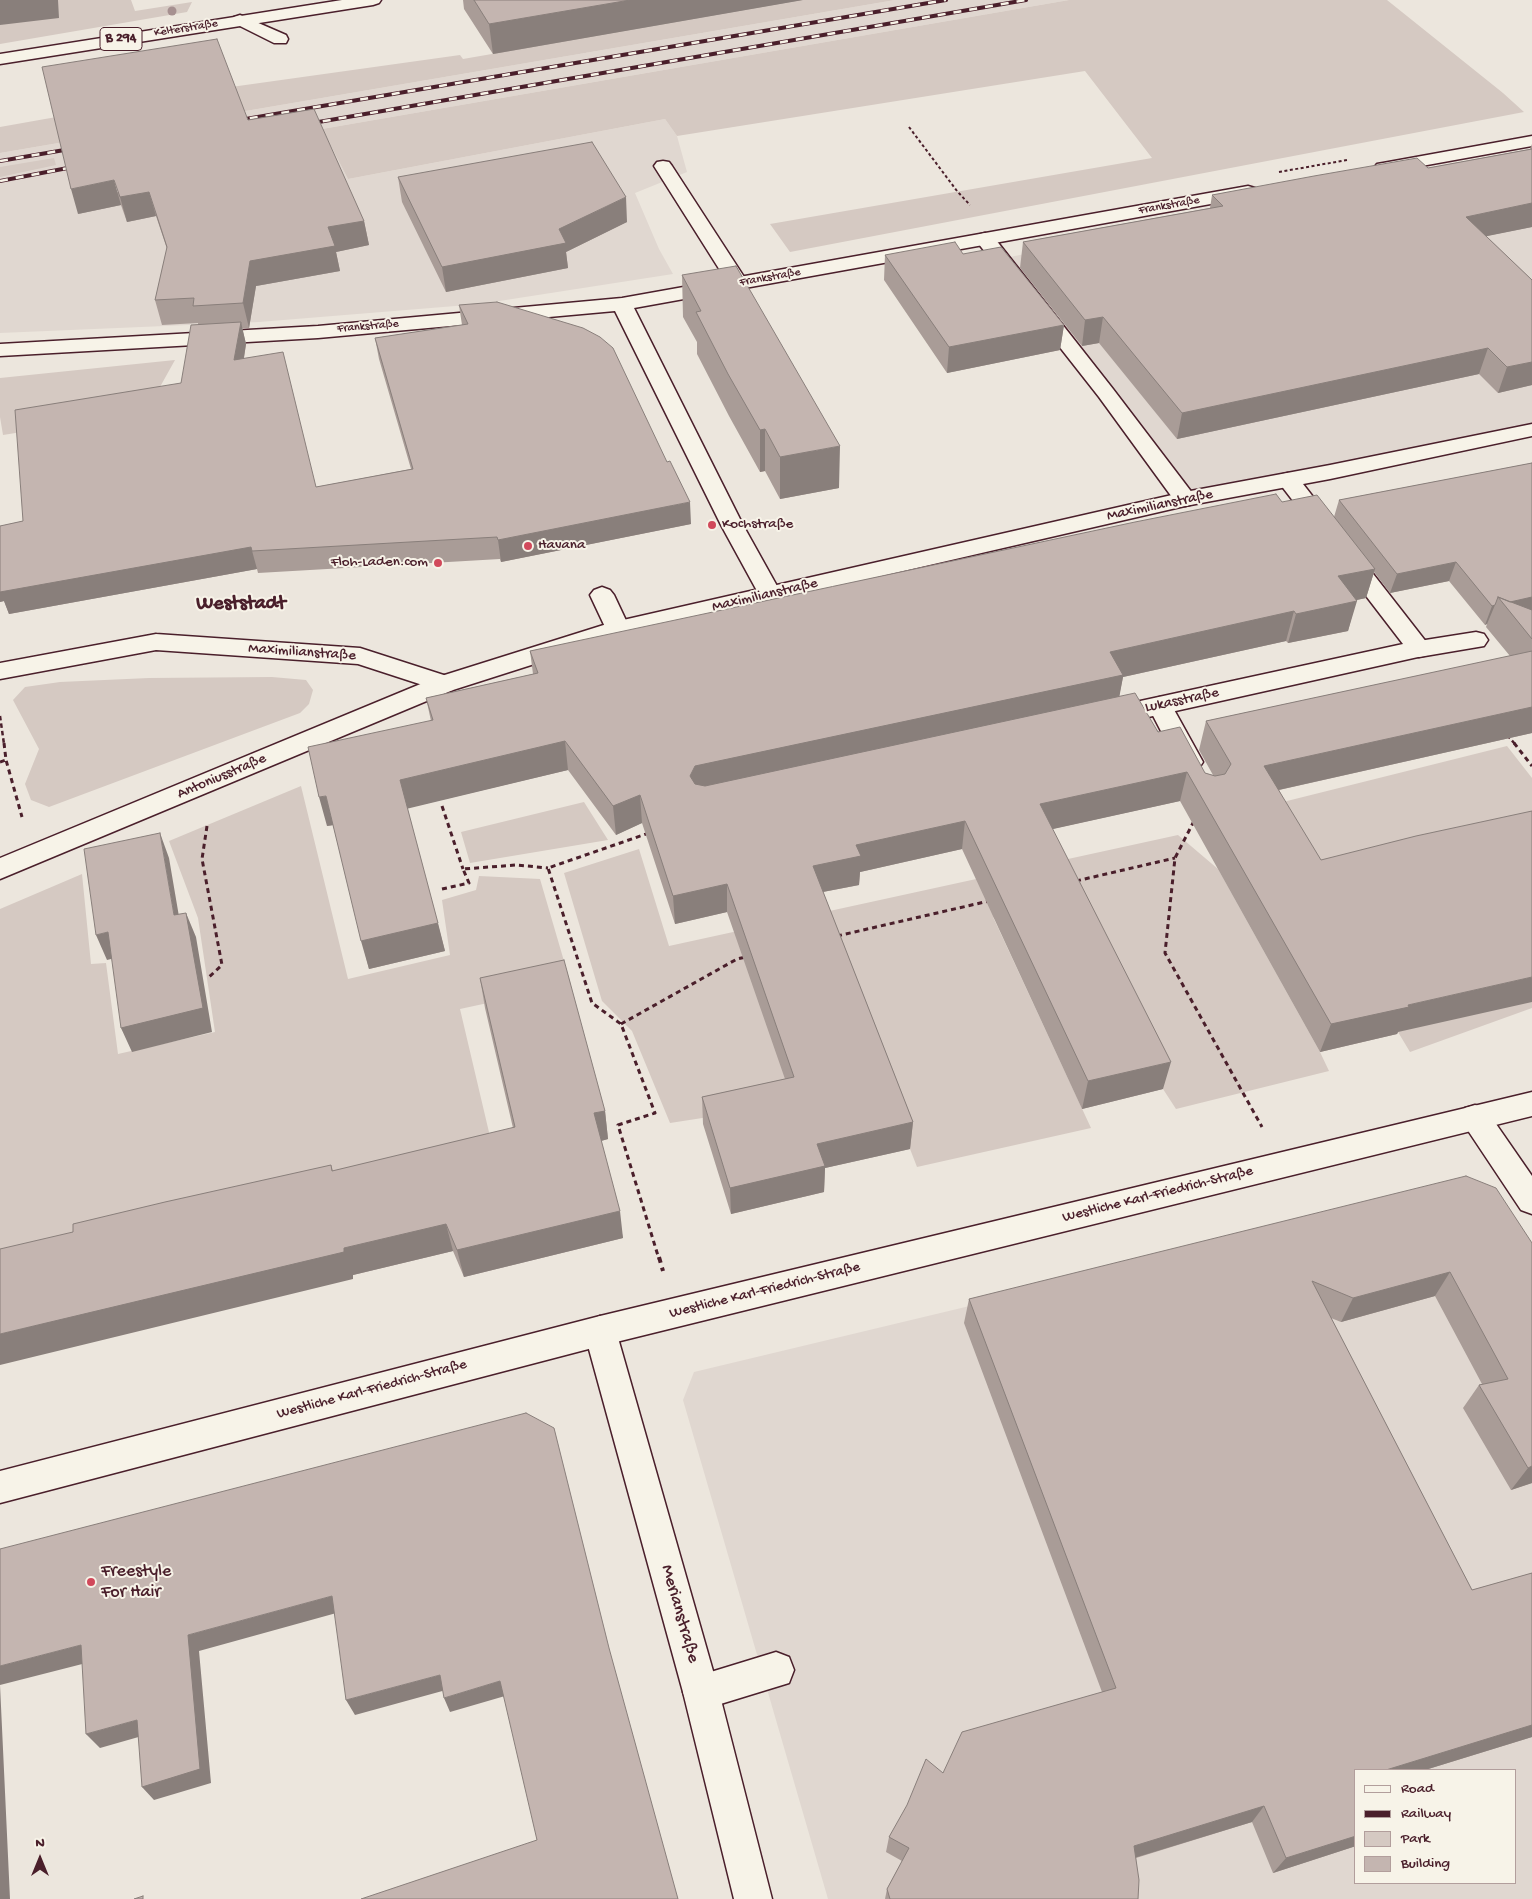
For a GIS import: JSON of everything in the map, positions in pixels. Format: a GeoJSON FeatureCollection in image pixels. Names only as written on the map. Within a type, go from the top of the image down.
{"type":"FeatureCollection","features":[{"type":"Feature","properties":{"kind":"street","name":"Kelterstraße"},"geometry":{"type":"LineString","coordinates":[[0,59],[373,0]]}},
{"type":"Feature","properties":{"kind":"street"},"geometry":{"type":"LineString","coordinates":[[240,20],[280,39]]}},
{"type":"Feature","properties":{"kind":"street"},"geometry":{"type":"LineString","coordinates":[[1366,171],[1532,141]]}},
{"type":"Feature","properties":{"kind":"street"},"geometry":{"type":"LineString","coordinates":[[663,166],[738,283]]}},
{"type":"Feature","properties":{"kind":"street","name":"Frankstraße"},"geometry":{"type":"LineString","coordinates":[[0,350],[318,332],[622,304],[1268,188]]}},
{"type":"Feature","properties":{"kind":"street"},"geometry":{"type":"LineString","coordinates":[[985,240],[1106,393],[1185,499]]}},
{"type":"Feature","properties":{"kind":"street"},"geometry":{"type":"LineString","coordinates":[[622,304],[732,525],[770,596]]}},
{"type":"Feature","properties":{"kind":"street","name":"Maximilianstraße"},"geometry":{"type":"LineString","coordinates":[[0,671],[156,642],[360,656],[444,684],[618,630],[1185,499],[1532,430]]}},
{"type":"Feature","properties":{"kind":"street"},"geometry":{"type":"LineString","coordinates":[[1288,480],[1420,649]]}},
{"type":"Feature","properties":{"kind":"street"},"geometry":{"type":"LineString","coordinates":[[602,595],[618,630]]}},
{"type":"Feature","properties":{"kind":"street","name":"Lukasstraße"},"geometry":{"type":"LineString","coordinates":[[1082,723],[1420,649],[1476,640]]}},
{"type":"Feature","properties":{"kind":"street","name":"Antoniusstraße"},"geometry":{"type":"LineString","coordinates":[[0,869],[444,684]]}},
{"type":"Feature","properties":{"kind":"street"},"geometry":{"type":"LineString","coordinates":[[1160,706],[1208,794]]}},
{"type":"Feature","properties":{"kind":"street","name":"Westliche Karl-Friedrich-Straße"},"geometry":{"type":"LineString","coordinates":[[0,1487],[676,1312],[1532,1104]]}},
{"type":"Feature","properties":{"kind":"street"},"geometry":{"type":"LineString","coordinates":[[1475,1117],[1532,1201]]}},
{"type":"Feature","properties":{"kind":"street","name":"Merianstraße"},"geometry":{"type":"LineString","coordinates":[[600,1331],[700,1692],[754,1899]]}},
{"type":"Feature","properties":{"kind":"street"},"geometry":{"type":"LineString","coordinates":[[700,1692],[776,1670]]}},
{"type":"Feature","properties":{"kind":"path"},"geometry":{"type":"LineString","coordinates":[[909,126],[957,191]]}},
{"type":"Feature","properties":{"kind":"path"},"geometry":{"type":"LineString","coordinates":[[0,716],[6,760],[22,820],[40,853]]}},
{"type":"Feature","properties":{"kind":"path"},"geometry":{"type":"LineString","coordinates":[[1505,733],[1532,766]]}},
{"type":"Feature","properties":{"kind":"path"},"geometry":{"type":"LineString","coordinates":[[0,762],[6,760]]}},
{"type":"Feature","properties":{"kind":"path"},"geometry":{"type":"LineString","coordinates":[[208,978],[222,966],[202,859],[212,781]]}},
{"type":"Feature","properties":{"kind":"path"},"geometry":{"type":"LineString","coordinates":[[1208,794],[1175,858],[1165,953],[1239,1087]]}},
{"type":"Feature","properties":{"kind":"path"},"geometry":{"type":"LineString","coordinates":[[442,806],[469,883],[442,889]]}},
{"type":"Feature","properties":{"kind":"path"},"geometry":{"type":"LineString","coordinates":[[463,869],[516,864],[548,868],[650,833]]}},
{"type":"Feature","properties":{"kind":"path"},"geometry":{"type":"LineString","coordinates":[[1068,883],[1175,858]]}},
{"type":"Feature","properties":{"kind":"path"},"geometry":{"type":"LineString","coordinates":[[548,868],[592,1003],[621,1024],[655,1114],[618,1125],[676,1312]]}},
{"type":"Feature","properties":{"kind":"path"},"geometry":{"type":"LineString","coordinates":[[834,936],[990,900]]}},
{"type":"Feature","properties":{"kind":"path"},"geometry":{"type":"LineString","coordinates":[[621,1024],[737,959],[747,957]]}},
{"type":"Feature","properties":{"kind":"shaded area"},"geometry":{"type":"Polygon","coordinates":[[[895,0],[1069,0],[322,129],[348,179],[665,119],[677,136],[687,172],[635,193],[659,249],[673,274],[480,304],[259,322],[0,333],[0,153],[895,0]]]}},
{"type":"Feature","properties":{"kind":"shaded area"},"geometry":{"type":"Polygon","coordinates":[[[1532,158],[1532,433],[1176,499],[999,259],[1532,158]]]}},
{"type":"Feature","properties":{"kind":"shaded area"},"geometry":{"type":"Polygon","coordinates":[[[1454,1190],[1532,1277],[1532,1899],[828,1899],[683,1400],[694,1372],[1454,1190]]]}},
{"type":"Feature","properties":{"kind":"green space"},"geometry":{"type":"Polygon","coordinates":[[[53,0],[131,0],[135,11],[192,2],[187,12],[0,44],[0,25],[53,0]]]}},
{"type":"Feature","properties":{"kind":"green space"},"geometry":{"type":"Polygon","coordinates":[[[803,0],[895,0],[0,153],[0,127],[224,88],[460,55],[463,59],[803,0]]]}},
{"type":"Feature","properties":{"kind":"green space"},"geometry":{"type":"Polygon","coordinates":[[[1069,0],[1387,0],[1524,112],[790,252],[770,224],[1152,158],[1085,71],[677,136],[665,119],[348,179],[322,129],[1069,0]]]}},
{"type":"Feature","properties":{"kind":"green space"},"geometry":{"type":"Polygon","coordinates":[[[54,158],[56,165],[0,177],[0,167],[54,158]]]}},
{"type":"Feature","properties":{"kind":"green space"},"geometry":{"type":"Polygon","coordinates":[[[175,360],[146,412],[3,435],[0,417],[0,378],[175,360]]]}},
{"type":"Feature","properties":{"kind":"green space"},"geometry":{"type":"Polygon","coordinates":[[[272,677],[306,680],[313,690],[309,704],[300,713],[49,807],[31,800],[25,784],[39,749],[13,700],[25,687],[60,682],[149,678],[272,677]]]}},
{"type":"Feature","properties":{"kind":"green space"},"geometry":{"type":"Polygon","coordinates":[[[1507,746],[1532,778],[1532,1008],[1410,1052],[1263,807],[1507,746]]]}},
{"type":"Feature","properties":{"kind":"green space"},"geometry":{"type":"Polygon","coordinates":[[[301,786],[348,979],[450,955],[442,900],[476,890],[479,876],[540,879],[571,985],[460,1009],[492,1145],[0,1271],[0,909],[82,874],[91,964],[106,963],[118,1054],[215,1032],[198,918],[169,841],[301,786]]]}},
{"type":"Feature","properties":{"kind":"green space"},"geometry":{"type":"Polygon","coordinates":[[[584,802],[608,840],[470,863],[461,832],[584,802]]]}},
{"type":"Feature","properties":{"kind":"green space"},"geometry":{"type":"Polygon","coordinates":[[[1178,835],[1218,869],[1329,1071],[1176,1109],[1163,1089],[993,917],[1091,1128],[917,1167],[837,960],[793,1104],[670,1123],[632,1031],[602,1001],[564,873],[639,849],[669,946],[1178,835]]]}},
{"type":"Feature","properties":{"kind":"building"},"geometry":{"type":"Polygon","coordinates":[[[474,0],[630,0],[489,24],[474,0]]]}},
{"type":"Feature","properties":{"kind":"building"},"geometry":{"type":"Polygon","coordinates":[[[217,39],[248,120],[314,109],[364,221],[328,227],[335,246],[250,261],[243,303],[193,306],[194,298],[155,300],[167,247],[149,192],[120,197],[114,180],[71,189],[42,67],[217,39]]]}},
{"type":"Feature","properties":{"kind":"building"},"geometry":{"type":"Polygon","coordinates":[[[592,142],[626,197],[559,229],[566,243],[442,267],[398,177],[592,142]]]}},
{"type":"Feature","properties":{"kind":"building"},"geometry":{"type":"Polygon","coordinates":[[[1532,149],[1532,203],[1466,217],[1532,280],[1532,362],[1507,367],[1488,348],[1182,413],[1103,317],[1085,320],[1023,242],[1223,206],[1212,195],[1314,176],[1417,158],[1428,168],[1532,149]]]}},
{"type":"Feature","properties":{"kind":"building"},"geometry":{"type":"Polygon","coordinates":[[[955,242],[963,254],[1001,247],[1064,325],[949,347],[885,255],[955,242]]]}},
{"type":"Feature","properties":{"kind":"building"},"geometry":{"type":"Polygon","coordinates":[[[736,266],[840,446],[780,457],[765,429],[760,430],[696,312],[701,311],[682,275],[736,266]]]}},
{"type":"Feature","properties":{"kind":"building"},"geometry":{"type":"Polygon","coordinates":[[[497,302],[583,328],[600,337],[613,348],[667,462],[670,461],[690,502],[498,540],[497,537],[252,551],[251,547],[0,592],[0,526],[23,521],[15,410],[181,383],[191,325],[241,322],[234,360],[283,352],[316,487],[413,469],[375,338],[468,324],[459,305],[497,302]]]}},
{"type":"Feature","properties":{"kind":"building"},"geometry":{"type":"Polygon","coordinates":[[[1532,463],[1532,597],[1510,602],[1498,597],[1495,605],[1492,606],[1456,562],[1397,574],[1339,500],[1532,463]]]}},
{"type":"Feature","properties":{"kind":"building"},"geometry":{"type":"Polygon","coordinates":[[[1276,494],[1282,502],[1317,495],[1375,569],[1338,576],[1357,601],[1296,614],[1294,611],[1110,652],[1123,675],[695,766],[690,776],[695,784],[705,786],[1135,693],[1158,732],[1180,727],[1205,773],[1215,776],[1225,774],[1231,764],[1206,721],[1532,651],[1532,707],[1264,766],[1321,860],[1416,836],[1532,811],[1532,977],[1331,1024],[1187,772],[1040,804],[1171,1062],[1088,1081],[965,821],[856,845],[861,856],[813,866],[913,1122],[817,1144],[825,1166],[730,1188],[702,1097],[794,1077],[727,884],[673,896],[640,795],[613,806],[565,741],[400,780],[438,923],[361,941],[326,796],[319,797],[308,747],[433,720],[426,698],[538,673],[530,651],[1135,522],[1276,494]]]}},
{"type":"Feature","properties":{"kind":"building"},"geometry":{"type":"Polygon","coordinates":[[[1498,597],[1532,610],[1532,639],[1498,597]]]}},
{"type":"Feature","properties":{"kind":"building"},"geometry":{"type":"Polygon","coordinates":[[[160,833],[174,915],[186,913],[203,1008],[121,1028],[108,932],[96,935],[84,849],[160,833]]]}},
{"type":"Feature","properties":{"kind":"building"},"geometry":{"type":"Polygon","coordinates":[[[564,960],[605,1111],[594,1113],[620,1211],[457,1250],[446,1224],[344,1248],[344,1252],[0,1334],[0,1249],[73,1232],[73,1224],[165,1202],[331,1165],[332,1171],[515,1127],[480,978],[564,960]]]}},
{"type":"Feature","properties":{"kind":"building"},"geometry":{"type":"Polygon","coordinates":[[[1466,1176],[1496,1188],[1532,1243],[1532,1466],[1528,1468],[1479,1385],[1508,1379],[1450,1272],[1353,1298],[1312,1281],[1472,1590],[1532,1573],[1532,1725],[1389,1769],[1354,1769],[1354,1837],[1286,1858],[1264,1806],[1134,1846],[1139,1880],[1138,1899],[890,1899],[887,1889],[909,1848],[889,1837],[907,1805],[926,1759],[943,1773],[962,1732],[1116,1688],[969,1299],[1466,1176]]]}},
{"type":"Feature","properties":{"kind":"building"},"geometry":{"type":"Polygon","coordinates":[[[526,1413],[554,1428],[609,1648],[678,1899],[361,1899],[537,1840],[500,1681],[444,1698],[440,1675],[346,1700],[332,1596],[188,1635],[200,1769],[142,1787],[137,1720],[86,1734],[81,1645],[0,1666],[0,1549],[526,1413]]]}},
{"type":"Feature","properties":{"kind":"railway"},"geometry":{"type":"LineString","coordinates":[[234,121],[946,0]]}},
{"type":"Feature","properties":{"kind":"railway"},"geometry":{"type":"LineString","coordinates":[[307,124],[1026,0]]}},
{"type":"Feature","properties":{"kind":"railway"},"geometry":{"type":"LineString","coordinates":[[0,161],[76,148]]}},
{"type":"Feature","properties":{"kind":"railway"},"geometry":{"type":"LineString","coordinates":[[0,181],[78,166]]}},
{"type":"Feature","properties":{"kind":"place","name":"Kochstraße"},"geometry":{"type":"Point","coordinates":[712,525]}},
{"type":"Feature","properties":{"kind":"place","name":"Havana"},"geometry":{"type":"Point","coordinates":[528,546]}},
{"type":"Feature","properties":{"kind":"place","name":"Floh-Laden.com"},"geometry":{"type":"Point","coordinates":[438,563]}},
{"type":"Feature","properties":{"kind":"place","name":"Freestyle For Hair"},"geometry":{"type":"Point","coordinates":[91,1582]}},
{"type":"Feature","properties":{"kind":"district","name":"Weststadt"},"geometry":{"type":"Point","coordinates":[241,605]}}]}
